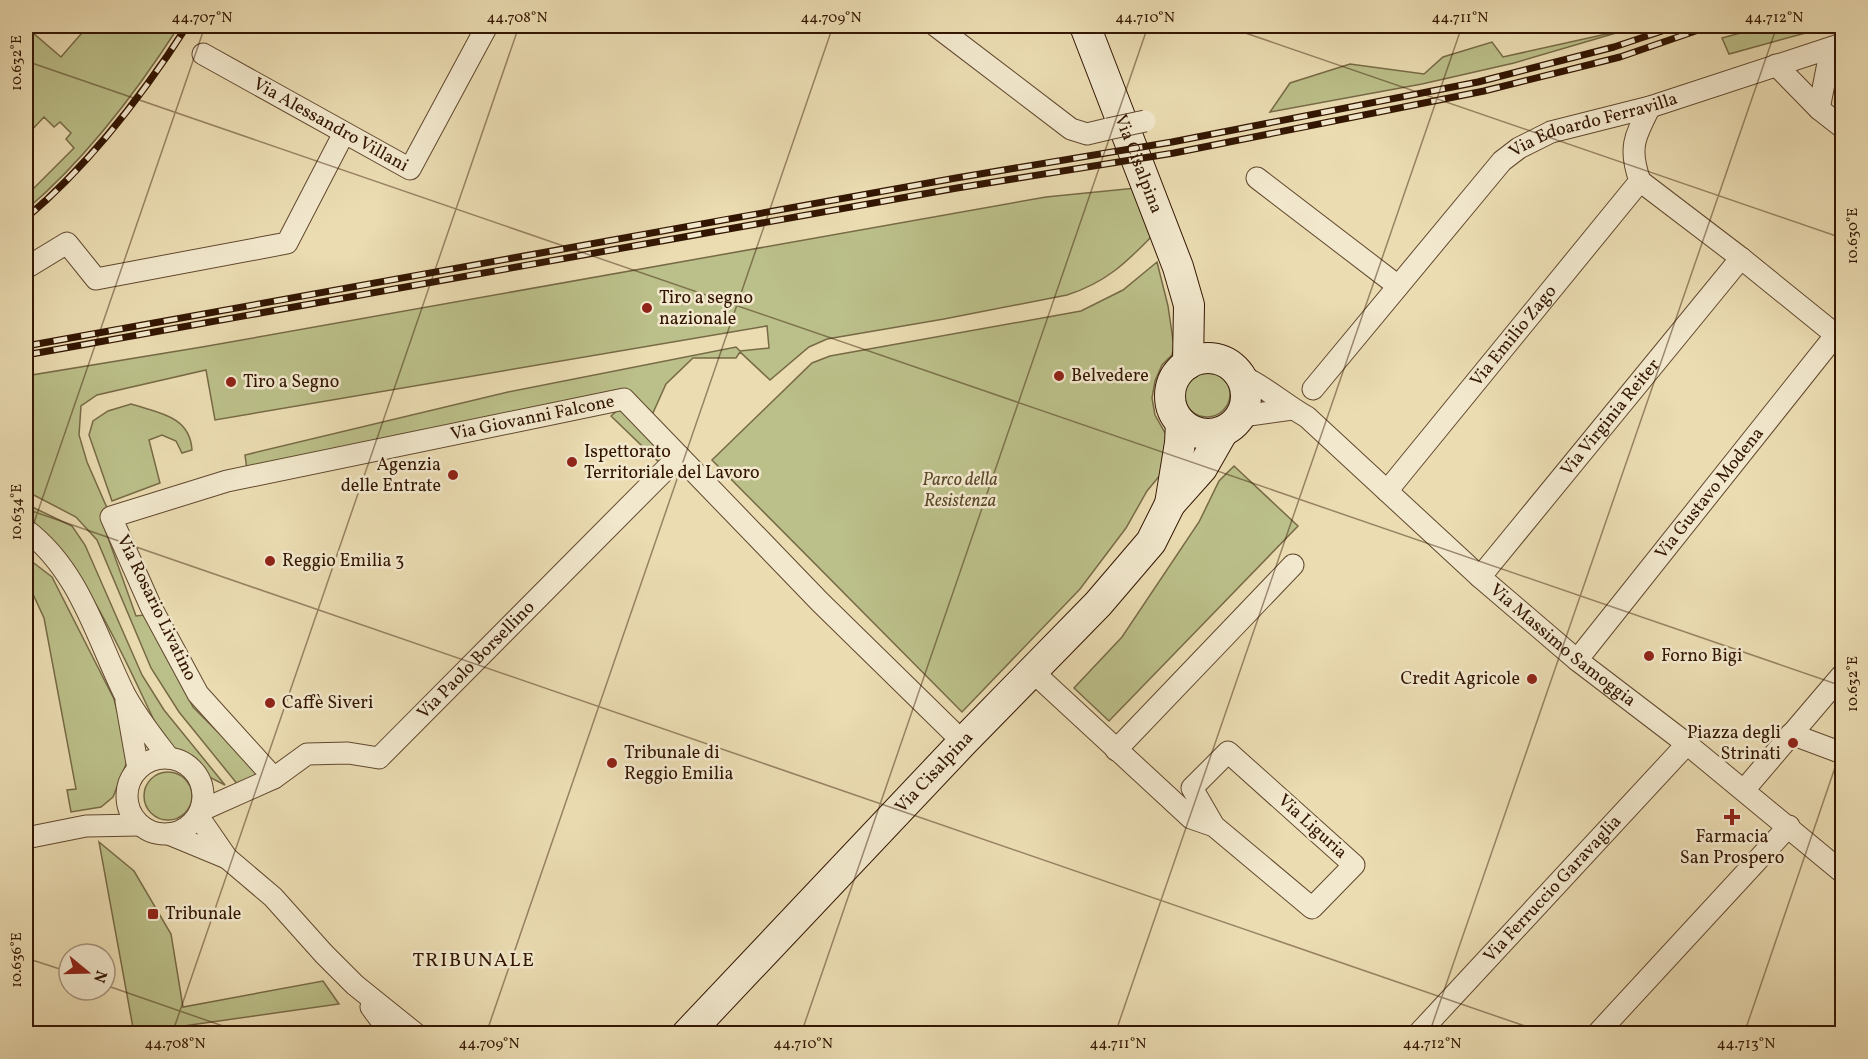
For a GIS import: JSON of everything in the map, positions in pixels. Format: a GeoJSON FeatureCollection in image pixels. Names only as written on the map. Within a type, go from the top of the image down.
{"type":"FeatureCollection","features":[{"type":"Feature","properties":{"kind":"main road","name":"Via Cisalpina"},"geometry":{"type":"LineString","coordinates":[[1085,26],[1178,267],[1189,305],[1188,364],[1179,371],[1170,392],[1170,404],[1181,423],[1170,504]]}},
{"type":"Feature","properties":{"kind":"main road","name":"Via Cisalpina"},"geometry":{"type":"LineString","coordinates":[[687,1034],[963,742],[1098,604],[1151,542],[1170,504],[1202,468],[1232,424],[1247,396],[1233,369],[1189,305]]}},
{"type":"Feature","properties":{"kind":"main road"},"geometry":{"type":"LineString","coordinates":[[1188,364],[1205,358],[1233,369]]}},
{"type":"Feature","properties":{"kind":"main road"},"geometry":{"type":"LineString","coordinates":[[1181,423],[1200,434],[1211,435],[1232,424]]}},
{"type":"Feature","properties":{"kind":"street","name":"Via Alessandro Villani"},"geometry":{"type":"LineString","coordinates":[[203,54],[410,169],[487,26]]}},
{"type":"Feature","properties":{"kind":"street"},"geometry":{"type":"LineString","coordinates":[[936,26],[1071,129],[1087,134],[1145,121]]}},
{"type":"Feature","properties":{"kind":"street"},"geometry":{"type":"LineString","coordinates":[[1819,109],[1837,46]]}},
{"type":"Feature","properties":{"kind":"street","name":"Via Edoardo Ferravilla"},"geometry":{"type":"LineString","coordinates":[[1313,389],[1502,161],[1519,148],[1551,132],[1650,107],[1837,46]]}},
{"type":"Feature","properties":{"kind":"street"},"geometry":{"type":"LineString","coordinates":[[1776,65],[1819,109],[1842,127]]}},
{"type":"Feature","properties":{"kind":"street"},"geometry":{"type":"LineString","coordinates":[[1650,107],[1637,132],[1634,146],[1633,163],[1640,181],[1839,331]]}},
{"type":"Feature","properties":{"kind":"street"},"geometry":{"type":"LineString","coordinates":[[26,268],[67,243],[96,279],[287,243],[344,134]]}},
{"type":"Feature","properties":{"kind":"street"},"geometry":{"type":"LineString","coordinates":[[1257,178],[1398,286]]}},
{"type":"Feature","properties":{"kind":"street","name":"Via Emilio Zago"},"geometry":{"type":"LineString","coordinates":[[1387,491],[1640,181]]}},
{"type":"Feature","properties":{"kind":"street","name":"Via Virginia Reiter"},"geometry":{"type":"LineString","coordinates":[[1480,577],[1741,258]]}},
{"type":"Feature","properties":{"kind":"street","name":"Via Gustavo Modena"},"geometry":{"type":"LineString","coordinates":[[1577,660],[1839,331]]}},
{"type":"Feature","properties":{"kind":"street","name":"Via Massimo Samoggia"},"geometry":{"type":"LineString","coordinates":[[1233,369],[1307,417],[1480,577],[1577,660],[1687,744],[1842,872]]}},
{"type":"Feature","properties":{"kind":"street","name":"Via Giovanni Falcone"},"geometry":{"type":"LineString","coordinates":[[111,517],[227,481],[624,399],[820,602],[963,742]]}},
{"type":"Feature","properties":{"kind":"street"},"geometry":{"type":"LineString","coordinates":[[1232,424],[1292,409]]}},
{"type":"Feature","properties":{"kind":"street","name":"Via Paolo Borsellino"},"geometry":{"type":"LineString","coordinates":[[199,813],[274,778],[307,754],[348,753],[379,758],[679,456]]}},
{"type":"Feature","properties":{"kind":"street","name":"Via Rosario Livatino"},"geometry":{"type":"LineString","coordinates":[[111,517],[151,607],[198,694],[274,778]]}},
{"type":"Feature","properties":{"kind":"street"},"geometry":{"type":"LineString","coordinates":[[26,530],[48,549],[77,590],[106,648],[125,694],[169,758]]}},
{"type":"Feature","properties":{"kind":"street"},"geometry":{"type":"LineString","coordinates":[[1116,750],[1293,565]]}},
{"type":"Feature","properties":{"kind":"street","name":"Via Liguria"},"geometry":{"type":"LineString","coordinates":[[1032,671],[1191,819],[1214,826],[1312,908],[1354,865],[1228,752],[1192,788],[1214,826]]}},
{"type":"Feature","properties":{"kind":"street"},"geometry":{"type":"LineString","coordinates":[[1744,790],[1842,675]]}},
{"type":"Feature","properties":{"kind":"street"},"geometry":{"type":"LineString","coordinates":[[125,694],[138,769]]}},
{"type":"Feature","properties":{"kind":"street"},"geometry":{"type":"LineString","coordinates":[[1791,734],[1842,753]]}},
{"type":"Feature","properties":{"kind":"street","name":"Via Ferruccio Garavaglia"},"geometry":{"type":"LineString","coordinates":[[1418,1034],[1687,744]]}},
{"type":"Feature","properties":{"kind":"street"},"geometry":{"type":"LineString","coordinates":[[169,834],[188,827],[199,813],[203,789],[192,768],[183,762],[169,758],[147,761],[138,769],[128,786],[128,804],[140,825],[155,833],[169,834],[227,858],[273,897],[355,985],[416,1034]]}},
{"type":"Feature","properties":{"kind":"street","name":"Via Paolo Borsellino"},"geometry":{"type":"LineString","coordinates":[[203,789],[238,793]]}},
{"type":"Feature","properties":{"kind":"street"},"geometry":{"type":"LineString","coordinates":[[86,826],[128,804]]}},
{"type":"Feature","properties":{"kind":"street"},"geometry":{"type":"LineString","coordinates":[[199,813],[227,858]]}},
{"type":"Feature","properties":{"kind":"street"},"geometry":{"type":"LineString","coordinates":[[26,838],[86,826],[140,825]]}},
{"type":"Feature","properties":{"kind":"street"},"geometry":{"type":"LineString","coordinates":[[1598,1034],[1789,826]]}},
{"type":"Feature","properties":{"kind":"street"},"geometry":{"type":"LineString","coordinates":[[355,985],[391,1034]]}},
{"type":"Feature","properties":{"kind":"green space"},"geometry":{"type":"Polygon","coordinates":[[[88,26],[179,26],[146,76],[90,147],[26,210],[26,196],[74,148],[66,139],[71,133],[60,122],[54,127],[44,117],[26,136],[26,27],[61,57],[88,26]]]}},
{"type":"Feature","properties":{"kind":"green space"},"geometry":{"type":"Polygon","coordinates":[[[1640,26],[1514,63],[1422,84],[1270,112],[1290,83],[1350,64],[1424,74],[1443,57],[1492,42],[1503,57],[1620,31],[1640,26]]]}},
{"type":"Feature","properties":{"kind":"green space"},"geometry":{"type":"Polygon","coordinates":[[[1766,26],[1831,26],[1729,54],[1722,38],[1766,26]]]}},
{"type":"Feature","properties":{"kind":"green space"},"geometry":{"type":"Polygon","coordinates":[[[1136,188],[1153,235],[1104,278],[1067,295],[827,339],[809,347],[770,380],[740,352],[736,358],[693,358],[666,384],[648,424],[696,474],[666,469],[611,416],[627,402],[248,477],[245,455],[508,392],[736,347],[740,351],[769,348],[767,326],[215,420],[206,370],[97,395],[81,406],[79,435],[87,462],[111,517],[102,521],[136,616],[144,615],[193,707],[267,781],[243,791],[179,712],[151,668],[97,540],[76,517],[26,491],[26,376],[202,347],[1046,197],[1136,188]]]}},
{"type":"Feature","properties":{"kind":"green space","name":"Parco della Resistenza"},"geometry":{"type":"Polygon","coordinates":[[[1157,262],[1168,306],[1174,347],[1172,355],[1162,365],[1155,381],[1152,398],[1155,415],[1169,440],[1166,468],[1147,491],[1126,528],[1080,589],[962,712],[712,460],[812,363],[830,356],[1081,311],[1123,290],[1157,262]]]}},
{"type":"Feature","properties":{"kind":"green space"},"geometry":{"type":"Polygon","coordinates":[[[1207,371],[1223,378],[1230,394],[1223,410],[1207,417],[1191,410],[1184,394],[1191,378],[1207,371]]]}},
{"type":"Feature","properties":{"kind":"green space"},"geometry":{"type":"Polygon","coordinates":[[[131,404],[162,414],[179,423],[186,430],[192,450],[182,453],[176,441],[162,435],[149,440],[160,483],[112,501],[89,435],[93,421],[108,411],[131,404]]]}},
{"type":"Feature","properties":{"kind":"green space"},"geometry":{"type":"Polygon","coordinates":[[[1234,466],[1298,526],[1109,721],[1074,688],[1122,637],[1199,522],[1219,481],[1234,466]]]}},
{"type":"Feature","properties":{"kind":"green space"},"geometry":{"type":"Polygon","coordinates":[[[26,504],[72,526],[85,545],[142,675],[164,710],[225,785],[209,777],[195,762],[173,751],[162,737],[120,650],[87,589],[68,561],[47,537],[26,519],[26,504]]]}},
{"type":"Feature","properties":{"kind":"green space"},"geometry":{"type":"Polygon","coordinates":[[[26,557],[52,577],[114,699],[129,757],[113,797],[101,807],[71,812],[67,790],[76,789],[44,618],[26,579],[26,557]]]}},
{"type":"Feature","properties":{"kind":"green space"},"geometry":{"type":"Polygon","coordinates":[[[163,772],[173,772],[185,779],[192,791],[192,801],[185,813],[173,820],[163,820],[148,809],[144,801],[144,791],[155,776],[163,772]]]}},
{"type":"Feature","properties":{"kind":"green space"},"geometry":{"type":"Polygon","coordinates":[[[99,842],[134,871],[171,934],[183,1007],[323,981],[339,1004],[134,1033],[99,842]]]}},
{"type":"Feature","properties":{"kind":"railway"},"geometry":{"type":"LineString","coordinates":[[26,218],[72,175],[114,128],[152,78],[187,26]]}},
{"type":"Feature","properties":{"kind":"railway"},"geometry":{"type":"LineString","coordinates":[[26,346],[956,178],[1172,142],[1478,82],[1614,47],[1677,26]]}},
{"type":"Feature","properties":{"kind":"railway"},"geometry":{"type":"LineString","coordinates":[[26,355],[957,188],[1174,153],[1484,91],[1620,57],[1710,26]]}},
{"type":"Feature","properties":{"kind":"place","name":"Tiro a segno nazionale"},"geometry":{"type":"Point","coordinates":[647,308]}},
{"type":"Feature","properties":{"kind":"place","name":"Belvedere"},"geometry":{"type":"Point","coordinates":[1059,376]}},
{"type":"Feature","properties":{"kind":"place","name":"Tiro a Segno"},"geometry":{"type":"Point","coordinates":[231,382]}},
{"type":"Feature","properties":{"kind":"place","name":"Ispettorato Territoriale del Lavoro"},"geometry":{"type":"Point","coordinates":[572,462]}},
{"type":"Feature","properties":{"kind":"place","name":"Agenzia delle Entrate"},"geometry":{"type":"Point","coordinates":[453,475]}},
{"type":"Feature","properties":{"kind":"place","name":"Reggio Emilia 3"},"geometry":{"type":"Point","coordinates":[270,561]}},
{"type":"Feature","properties":{"kind":"place","name":"Forno Bigi"},"geometry":{"type":"Point","coordinates":[1649,656]}},
{"type":"Feature","properties":{"kind":"place","name":"Credit Agricole"},"geometry":{"type":"Point","coordinates":[1532,679]}},
{"type":"Feature","properties":{"kind":"place","name":"Caffè Siveri"},"geometry":{"type":"Point","coordinates":[270,703]}},
{"type":"Feature","properties":{"kind":"place","name":"Piazza degli Strinati"},"geometry":{"type":"Point","coordinates":[1793,743]}},
{"type":"Feature","properties":{"kind":"place","name":"Tribunale di Reggio Emilia"},"geometry":{"type":"Point","coordinates":[612,763]}},
{"type":"Feature","properties":{"kind":"place","name":"Farmacia San Prospero"},"geometry":{"type":"Point","coordinates":[1732,817]}},
{"type":"Feature","properties":{"kind":"place","name":"Tribunale"},"geometry":{"type":"Point","coordinates":[153,914]}},
{"type":"Feature","properties":{"kind":"district","name":"TRIBUNALE"},"geometry":{"type":"Point","coordinates":[474,961]}}]}
